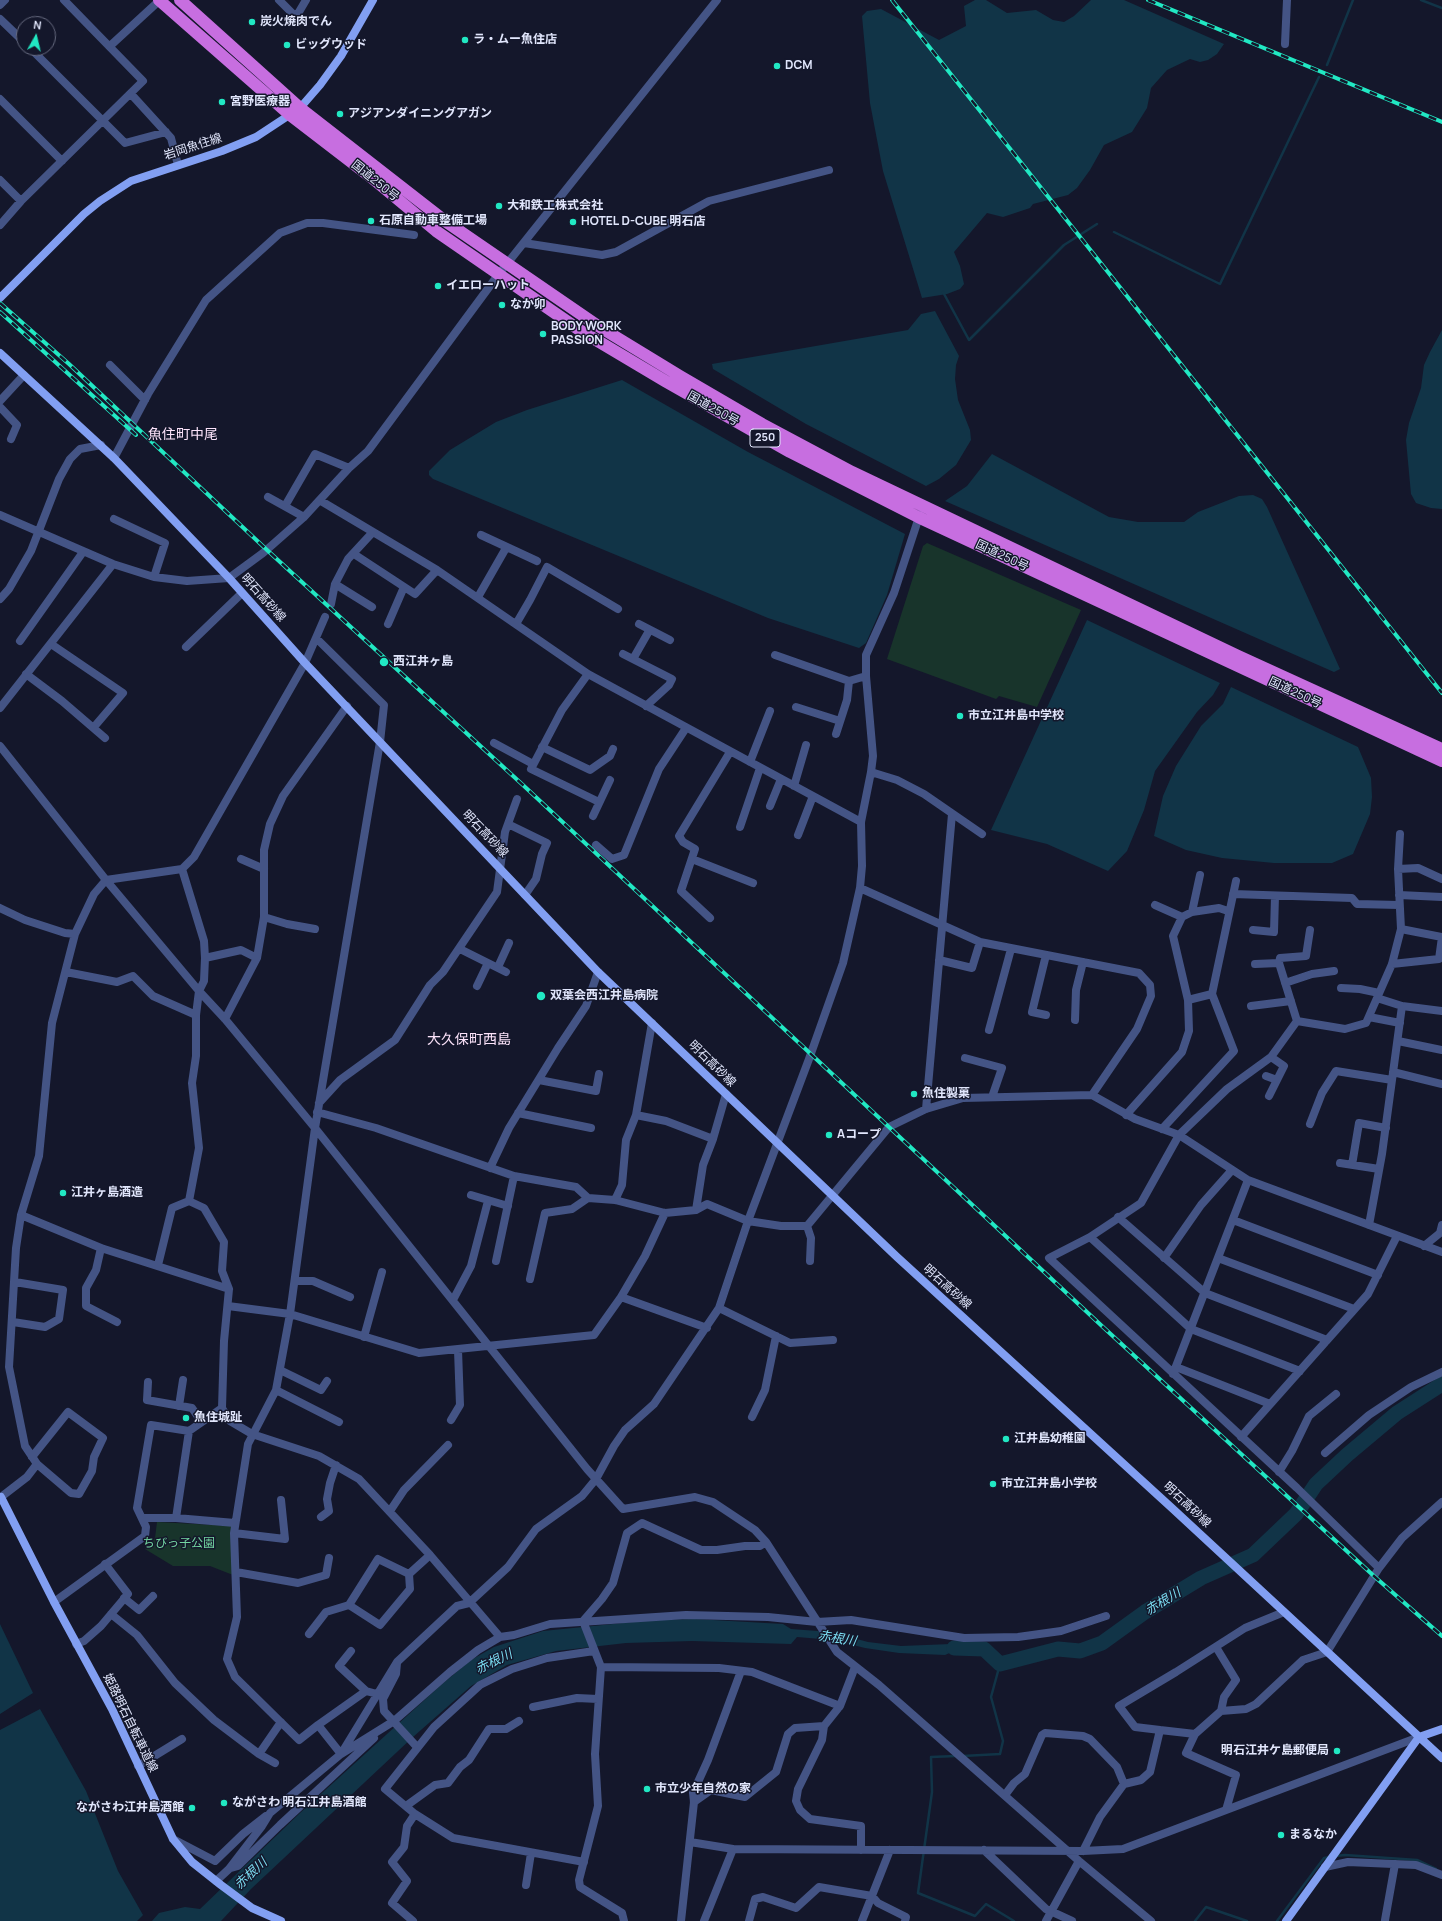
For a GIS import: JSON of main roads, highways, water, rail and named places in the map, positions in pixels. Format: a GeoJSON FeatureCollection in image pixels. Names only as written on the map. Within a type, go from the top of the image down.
{"type":"FeatureCollection","features":[{"type":"Feature","properties":{"kind":"highway","name":"国道250号"},"geometry":{"type":"LineString","coordinates":[[159,0],[290,115],[372,178],[436,231],[581,331],[665,381],[790,452],[1442,749]]}},
{"type":"Feature","properties":{"kind":"highway","name":"国道250号"},"geometry":{"type":"LineString","coordinates":[[180,0],[300,108],[445,221],[598,326],[762,424],[921,511],[1442,761]]}},
{"type":"Feature","properties":{"kind":"main road","name":"岩岡魚住線"},"geometry":{"type":"LineString","coordinates":[[0,298],[84,214],[100,201],[132,181],[222,151],[256,137],[300,108],[320,85],[341,56],[373,0]]}},
{"type":"Feature","properties":{"kind":"main road","name":"明石高砂線"},"geometry":{"type":"LineString","coordinates":[[0,353],[114,458],[229,578],[305,663],[598,972],[903,1263],[1216,1548],[1442,1758]]}},
{"type":"Feature","properties":{"kind":"main road","name":"姫路明石自転車道線"},"geometry":{"type":"LineString","coordinates":[[1,1497],[54,1602],[112,1709],[173,1839],[192,1862],[243,1902],[261,1913],[281,1921]]}},
{"type":"Feature","properties":{"kind":"main road"},"geometry":{"type":"LineString","coordinates":[[1286,1921],[1419,1737],[1442,1729]]}},
{"type":"Feature","properties":{"kind":"water"},"geometry":{"type":"Polygon","coordinates":[[[975,0],[986,0],[1007,13],[1036,10],[1053,20],[1064,22],[1074,16],[1091,0],[1124,0],[1224,44],[1217,54],[1208,60],[1200,62],[1190,59],[1167,70],[1151,88],[1147,108],[1132,132],[1104,145],[1090,170],[1077,188],[1068,195],[1033,204],[1030,208],[1003,217],[987,213],[954,252],[960,266],[964,284],[960,289],[947,294],[922,298],[883,171],[870,103],[862,16],[867,11],[881,9],[939,40],[966,26],[964,6],[975,0]]]}},
{"type":"Feature","properties":{"kind":"water"},"geometry":{"type":"Polygon","coordinates":[[[935,311],[959,356],[956,365],[955,379],[958,400],[970,430],[971,440],[956,465],[939,479],[926,486],[806,424],[713,369],[712,364],[908,330],[921,314],[935,311]]]}},
{"type":"Feature","properties":{"kind":"water"},"geometry":{"type":"Polygon","coordinates":[[[1442,330],[1442,509],[1431,508],[1416,503],[1411,494],[1406,440],[1409,423],[1421,388],[1424,365],[1442,330]]]}},
{"type":"Feature","properties":{"kind":"water"},"geometry":{"type":"Polygon","coordinates":[[[622,380],[748,452],[905,534],[887,595],[866,643],[859,648],[768,618],[433,479],[429,475],[429,471],[450,450],[496,422],[527,410],[622,380]]]}},
{"type":"Feature","properties":{"kind":"water"},"geometry":{"type":"Polygon","coordinates":[[[992,454],[1109,517],[1138,522],[1184,522],[1198,512],[1239,496],[1253,495],[1262,499],[1267,507],[1340,669],[1334,672],[945,501],[967,486],[992,454]]]}},
{"type":"Feature","properties":{"kind":"water"},"geometry":{"type":"Polygon","coordinates":[[[1087,620],[1220,683],[1213,695],[1197,712],[1155,771],[1144,810],[1127,851],[1108,871],[1047,844],[991,830],[1087,620]]]}},
{"type":"Feature","properties":{"kind":"water"},"geometry":{"type":"Polygon","coordinates":[[[1231,687],[1358,747],[1371,778],[1372,797],[1370,814],[1353,854],[1332,863],[1274,863],[1222,858],[1186,850],[1154,836],[1163,796],[1176,766],[1201,726],[1223,704],[1231,687]]]}},
{"type":"Feature","properties":{"kind":"water"},"geometry":{"type":"Polygon","coordinates":[[[695,1619],[783,1624],[791,1629],[831,1632],[868,1642],[901,1646],[951,1644],[976,1649],[954,1651],[945,1655],[899,1653],[865,1648],[833,1640],[797,1637],[791,1644],[692,1641],[626,1643],[556,1651],[507,1665],[471,1686],[413,1737],[251,1889],[221,1921],[152,1921],[159,1913],[185,1907],[200,1909],[300,1813],[441,1685],[471,1660],[494,1647],[543,1631],[653,1620],[695,1619]]]}},
{"type":"Feature","properties":{"kind":"water"},"geometry":{"type":"Polygon","coordinates":[[[0,1624],[33,1693],[0,1714],[0,1624]]]}},
{"type":"Feature","properties":{"kind":"water"},"geometry":{"type":"Polygon","coordinates":[[[40,1709],[86,1791],[118,1871],[143,1915],[137,1921],[0,1921],[0,1730],[40,1709]]]}},
{"type":"Feature","properties":{"kind":"waterway"},"geometry":{"type":"LineString","coordinates":[[1327,65],[1353,0]]}},
{"type":"Feature","properties":{"kind":"waterway"},"geometry":{"type":"LineString","coordinates":[[1421,0],[1442,8]]}},
{"type":"Feature","properties":{"kind":"waterway"},"geometry":{"type":"LineString","coordinates":[[1114,232],[1220,284],[1319,77]]}},
{"type":"Feature","properties":{"kind":"waterway"},"geometry":{"type":"LineString","coordinates":[[943,292],[969,340],[1064,245],[1097,224]]}},
{"type":"Feature","properties":{"kind":"waterway","name":"赤根川"},"geometry":{"type":"LineString","coordinates":[[954,1648],[984,1649],[1000,1664],[1058,1649],[1080,1651],[1102,1643],[1145,1612],[1201,1578],[1253,1555],[1296,1514],[1316,1484],[1347,1455],[1397,1413],[1442,1384]]}},
{"type":"Feature","properties":{"kind":"waterway"},"geometry":{"type":"LineString","coordinates":[[963,1756],[1000,1754],[1003,1741],[991,1697],[1000,1664]]}},
{"type":"Feature","properties":{"kind":"waterway"},"geometry":{"type":"LineString","coordinates":[[956,1756],[931,1757],[932,1792],[918,1893],[975,1916],[986,1904],[1014,1921]]}},
{"type":"Feature","properties":{"kind":"waterway"},"geometry":{"type":"LineString","coordinates":[[1335,1856],[1345,1855],[1417,1860],[1436,1869]]}},
{"type":"Feature","properties":{"kind":"waterway"},"geometry":{"type":"LineString","coordinates":[[1277,1921],[1324,1858],[1330,1857]]}},
{"type":"Feature","properties":{"kind":"waterway"},"geometry":{"type":"LineString","coordinates":[[1195,1921],[1206,1907],[1247,1921]]}},
{"type":"Feature","properties":{"kind":"railway"},"geometry":{"type":"LineString","coordinates":[[892,0],[1442,693]]}},
{"type":"Feature","properties":{"kind":"railway"},"geometry":{"type":"LineString","coordinates":[[1148,0],[1442,122]]}},
{"type":"Feature","properties":{"kind":"railway"},"geometry":{"type":"LineString","coordinates":[[0,303],[69,364],[267,550],[524,786],[1103,1327],[1375,1577],[1442,1636]]}},
{"type":"Feature","properties":{"kind":"railway"},"geometry":{"type":"LineString","coordinates":[[0,312],[136,435]]}},
{"type":"Feature","properties":{"kind":"place","name":"炭火焼肉でん"},"geometry":{"type":"Point","coordinates":[252,22]}},
{"type":"Feature","properties":{"kind":"place","name":"ラ・ムー魚住店"},"geometry":{"type":"Point","coordinates":[465,40]}},
{"type":"Feature","properties":{"kind":"place","name":"ビッグウッド"},"geometry":{"type":"Point","coordinates":[287,45]}},
{"type":"Feature","properties":{"kind":"place","name":"DCM"},"geometry":{"type":"Point","coordinates":[777,66]}},
{"type":"Feature","properties":{"kind":"place","name":"宮野医療器"},"geometry":{"type":"Point","coordinates":[222,102]}},
{"type":"Feature","properties":{"kind":"place","name":"アジアンダイニングアガン"},"geometry":{"type":"Point","coordinates":[340,114]}},
{"type":"Feature","properties":{"kind":"place","name":"大和鉄工株式会社"},"geometry":{"type":"Point","coordinates":[499,206]}},
{"type":"Feature","properties":{"kind":"place","name":"石原自動車整備工場"},"geometry":{"type":"Point","coordinates":[371,221]}},
{"type":"Feature","properties":{"kind":"place","name":"HOTEL D-CUBE 明石店"},"geometry":{"type":"Point","coordinates":[573,222]}},
{"type":"Feature","properties":{"kind":"place","name":"イエローハット"},"geometry":{"type":"Point","coordinates":[438,286]}},
{"type":"Feature","properties":{"kind":"place","name":"なか卯"},"geometry":{"type":"Point","coordinates":[502,305]}},
{"type":"Feature","properties":{"kind":"place","name":"BODY WORK PASSION"},"geometry":{"type":"Point","coordinates":[543,334]}},
{"type":"Feature","properties":{"kind":"place","name":"西江井ヶ島"},"geometry":{"type":"Point","coordinates":[384,662]}},
{"type":"Feature","properties":{"kind":"place","name":"市立江井島中学校"},"geometry":{"type":"Point","coordinates":[960,716]}},
{"type":"Feature","properties":{"kind":"place","name":"双葉会西江井島病院"},"geometry":{"type":"Point","coordinates":[541,996]}},
{"type":"Feature","properties":{"kind":"place","name":"魚住製菓"},"geometry":{"type":"Point","coordinates":[914,1094]}},
{"type":"Feature","properties":{"kind":"place","name":"Aコープ"},"geometry":{"type":"Point","coordinates":[829,1135]}},
{"type":"Feature","properties":{"kind":"place","name":"江井ヶ島酒造"},"geometry":{"type":"Point","coordinates":[63,1193]}},
{"type":"Feature","properties":{"kind":"place","name":"魚住城趾"},"geometry":{"type":"Point","coordinates":[186,1418]}},
{"type":"Feature","properties":{"kind":"place","name":"江井島幼稚園"},"geometry":{"type":"Point","coordinates":[1006,1439]}},
{"type":"Feature","properties":{"kind":"place","name":"市立江井島小学校"},"geometry":{"type":"Point","coordinates":[993,1484]}},
{"type":"Feature","properties":{"kind":"place","name":"明石江井ケ島郵便局"},"geometry":{"type":"Point","coordinates":[1337,1751]}},
{"type":"Feature","properties":{"kind":"place","name":"市立少年自然の家"},"geometry":{"type":"Point","coordinates":[647,1789]}},
{"type":"Feature","properties":{"kind":"place","name":"ながさわ 明石江井島酒館"},"geometry":{"type":"Point","coordinates":[224,1803]}},
{"type":"Feature","properties":{"kind":"place","name":"ながさわ江井島酒館"},"geometry":{"type":"Point","coordinates":[192,1808]}},
{"type":"Feature","properties":{"kind":"place","name":"まるなか"},"geometry":{"type":"Point","coordinates":[1281,1835]}},
{"type":"Feature","properties":{"kind":"district","name":"魚住町中尾"},"geometry":{"type":"Point","coordinates":[183,435]}},
{"type":"Feature","properties":{"kind":"district","name":"大久保町西島"},"geometry":{"type":"Point","coordinates":[469,1040]}},
{"type":"Feature","properties":{"kind":"park label","name":"ちびっ子公園"},"geometry":{"type":"Point","coordinates":[179,1544]}}]}
